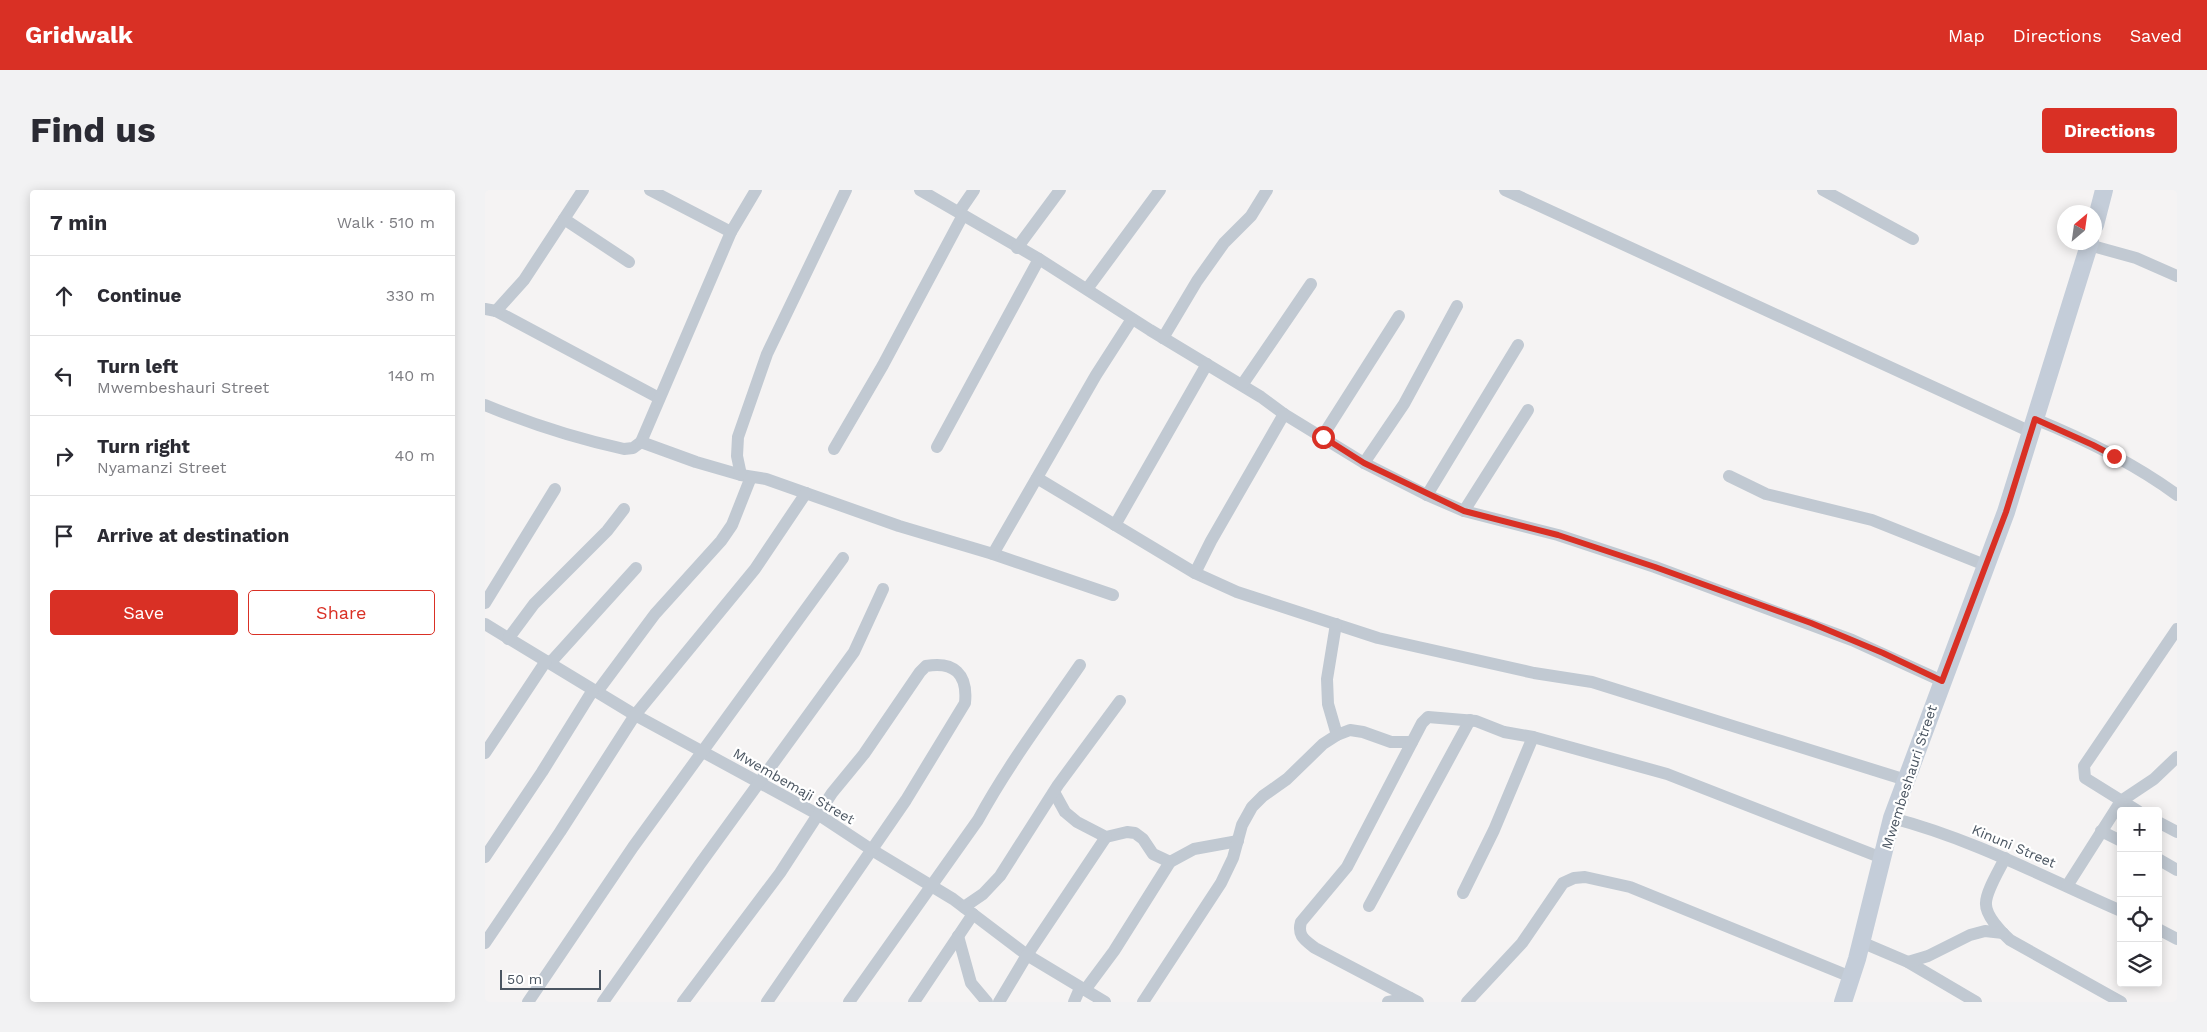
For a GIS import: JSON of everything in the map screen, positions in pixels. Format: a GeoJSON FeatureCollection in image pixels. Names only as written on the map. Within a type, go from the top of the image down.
{"type":"FeatureCollection","features":[{"type":"Feature","properties":{"kind":"street"},"geometry":{"type":"LineString","coordinates":[[583,190],[524,280],[491,310],[659,398]]}},
{"type":"Feature","properties":{"kind":"street"},"geometry":{"type":"LineString","coordinates":[[650,190],[731,232]]}},
{"type":"Feature","properties":{"kind":"street"},"geometry":{"type":"LineString","coordinates":[[485,405],[535,426],[624,450],[633,448],[641,442],[731,232],[756,190]]}},
{"type":"Feature","properties":{"kind":"street"},"geometry":{"type":"LineString","coordinates":[[485,857],[595,691],[655,614],[721,541],[731,525],[746,476],[737,456],[738,437],[767,354],[846,190]]}},
{"type":"Feature","properties":{"kind":"street"},"geometry":{"type":"LineString","coordinates":[[920,190],[1017,248],[1039,259],[1364,463],[1427,495],[1464,511],[1558,535],[1655,567],[1811,623],[1883,653],[1942,681]]}},
{"type":"Feature","properties":{"kind":"street"},"geometry":{"type":"LineString","coordinates":[[834,449],[883,365],[974,190]]}},
{"type":"Feature","properties":{"kind":"street"},"geometry":{"type":"LineString","coordinates":[[1017,248],[1060,190]]}},
{"type":"Feature","properties":{"kind":"street"},"geometry":{"type":"LineString","coordinates":[[1087,289],[1160,190]]}},
{"type":"Feature","properties":{"kind":"street"},"geometry":{"type":"LineString","coordinates":[[1163,338],[1197,281],[1218,251],[1251,216],[1267,190]]}},
{"type":"Feature","properties":{"kind":"street"},"geometry":{"type":"LineString","coordinates":[[1505,190],[2033,425],[2093,445],[2137,469],[2177,495]]}},
{"type":"Feature","properties":{"kind":"street"},"geometry":{"type":"LineString","coordinates":[[1823,190],[1913,239]]}},
{"type":"Feature","properties":{"kind":"street"},"geometry":{"type":"LineString","coordinates":[[2098,205],[2101,191]]}},
{"type":"Feature","properties":{"kind":"street"},"geometry":{"type":"LineString","coordinates":[[564,219],[629,262]]}},
{"type":"Feature","properties":{"kind":"street"},"geometry":{"type":"LineString","coordinates":[[2102,248],[2136,258],[2177,276]]}},
{"type":"Feature","properties":{"kind":"street","name":"Mwembeshauri Street"},"geometry":{"type":"LineString","coordinates":[[1843,1002],[1861,942],[1893,818],[2006,512],[2087,250]]}},
{"type":"Feature","properties":{"kind":"street"},"geometry":{"type":"LineString","coordinates":[[937,447],[1039,259]]}},
{"type":"Feature","properties":{"kind":"street"},"geometry":{"type":"LineString","coordinates":[[1242,385],[1311,284]]}},
{"type":"Feature","properties":{"kind":"street"},"geometry":{"type":"LineString","coordinates":[[1364,463],[1404,404],[1457,306]]}},
{"type":"Feature","properties":{"kind":"street"},"geometry":{"type":"LineString","coordinates":[[1323,437],[1399,316]]}},
{"type":"Feature","properties":{"kind":"street"},"geometry":{"type":"LineString","coordinates":[[993,554],[1132,319]]}},
{"type":"Feature","properties":{"kind":"street"},"geometry":{"type":"LineString","coordinates":[[1427,495],[1518,345]]}},
{"type":"Feature","properties":{"kind":"street"},"geometry":{"type":"LineString","coordinates":[[1115,525],[1207,364]]}},
{"type":"Feature","properties":{"kind":"street"},"geometry":{"type":"LineString","coordinates":[[1464,511],[1528,410]]}},
{"type":"Feature","properties":{"kind":"street"},"geometry":{"type":"LineString","coordinates":[[1195,572],[1284,414]]}},
{"type":"Feature","properties":{"kind":"street"},"geometry":{"type":"LineString","coordinates":[[641,442],[696,462],[746,476],[765,479],[899,526],[993,554],[1113,595]]}},
{"type":"Feature","properties":{"kind":"street"},"geometry":{"type":"LineString","coordinates":[[1729,476],[1766,494],[1872,520],[1985,565]]}},
{"type":"Feature","properties":{"kind":"street"},"geometry":{"type":"LineString","coordinates":[[1037,478],[1195,572],[1237,592],[1378,638],[1534,673],[1592,682],[1906,780]]}},
{"type":"Feature","properties":{"kind":"street"},"geometry":{"type":"LineString","coordinates":[[485,604],[555,489]]}},
{"type":"Feature","properties":{"kind":"street"},"geometry":{"type":"LineString","coordinates":[[485,943],[560,832],[635,715],[755,569],[806,493]]}},
{"type":"Feature","properties":{"kind":"street"},"geometry":{"type":"LineString","coordinates":[[508,638],[534,604],[607,531],[624,509]]}},
{"type":"Feature","properties":{"kind":"street"},"geometry":{"type":"LineString","coordinates":[[528,1002],[633,847],[843,558]]}},
{"type":"Feature","properties":{"kind":"street"},"geometry":{"type":"LineString","coordinates":[[485,753],[548,662],[636,568]]}},
{"type":"Feature","properties":{"kind":"street"},"geometry":{"type":"LineString","coordinates":[[603,1002],[700,864],[854,652],[883,590]]}},
{"type":"Feature","properties":{"kind":"street","name":"Mwembemaji Street"},"geometry":{"type":"LineString","coordinates":[[485,624],[635,715],[819,815],[871,850],[968,910],[1027,955],[1105,1002]]}},
{"type":"Feature","properties":{"kind":"street"},"geometry":{"type":"LineString","coordinates":[[1336,624],[1327,679],[1328,704],[1337,735]]}},
{"type":"Feature","properties":{"kind":"street"},"geometry":{"type":"LineString","coordinates":[[2131,807],[2085,778],[2084,766],[2177,629]]}},
{"type":"Feature","properties":{"kind":"street"},"geometry":{"type":"LineString","coordinates":[[683,1002],[780,873],[832,793],[864,754],[920,672],[926,666],[935,664],[947,665],[956,670],[966,692],[965,702],[941,744],[767,1002]]}},
{"type":"Feature","properties":{"kind":"street"},"geometry":{"type":"LineString","coordinates":[[849,1002],[978,820],[1017,756],[1080,665]]}},
{"type":"Feature","properties":{"kind":"street"},"geometry":{"type":"LineString","coordinates":[[914,1002],[958,936],[968,910],[999,876],[1054,792],[1119,701]]}},
{"type":"Feature","properties":{"kind":"street"},"geometry":{"type":"LineString","coordinates":[[1414,1000],[1315,948],[1302,938],[1299,930],[1301,922],[1347,867],[1423,721],[1428,717],[1469,720],[1504,732],[1667,774],[1882,858]]}},
{"type":"Feature","properties":{"kind":"street"},"geometry":{"type":"LineString","coordinates":[[1369,906],[1469,720]]}},
{"type":"Feature","properties":{"kind":"street"},"geometry":{"type":"LineString","coordinates":[[1143,1002],[1221,884],[1243,824],[1252,807],[1287,779],[1323,744],[1337,735],[1350,730],[1363,732],[1391,742],[1412,742]]}},
{"type":"Feature","properties":{"kind":"street"},"geometry":{"type":"LineString","coordinates":[[1463,893],[1494,830],[1533,738]]}},
{"type":"Feature","properties":{"kind":"street"},"geometry":{"type":"LineString","coordinates":[[2067,886],[2121,801],[2154,780],[2177,757]]}},
{"type":"Feature","properties":{"kind":"street"},"geometry":{"type":"LineString","coordinates":[[1054,792],[1065,812],[1077,822],[1106,836],[1127,832],[1135,833],[1143,839],[1153,854],[1170,862]]}},
{"type":"Feature","properties":{"kind":"street","name":"Kinuni Street"},"geometry":{"type":"LineString","coordinates":[[1893,818],[1921,825],[2005,858],[2117,909]]}},
{"type":"Feature","properties":{"kind":"street"},"geometry":{"type":"LineString","coordinates":[[2162,824],[2177,832]]}},
{"type":"Feature","properties":{"kind":"street"},"geometry":{"type":"LineString","coordinates":[[2101,831],[2117,839]]}},
{"type":"Feature","properties":{"kind":"street"},"geometry":{"type":"LineString","coordinates":[[999,1002],[1027,955],[1106,836]]}},
{"type":"Feature","properties":{"kind":"street"},"geometry":{"type":"LineString","coordinates":[[1074,1002],[1082,989],[1114,950],[1170,862],[1194,849],[1238,841]]}},
{"type":"Feature","properties":{"kind":"street"},"geometry":{"type":"LineString","coordinates":[[2005,858],[1986,902],[1987,911],[2003,933],[2010,940],[2121,1002]]}},
{"type":"Feature","properties":{"kind":"street"},"geometry":{"type":"LineString","coordinates":[[2162,861],[2177,870]]}},
{"type":"Feature","properties":{"kind":"street"},"geometry":{"type":"LineString","coordinates":[[1467,1002],[1522,943],[1563,883],[1585,877],[1630,887],[1851,977]]}},
{"type":"Feature","properties":{"kind":"street"},"geometry":{"type":"LineString","coordinates":[[1909,962],[1927,956],[1970,935],[1985,931],[2003,933]]}},
{"type":"Feature","properties":{"kind":"street"},"geometry":{"type":"LineString","coordinates":[[2162,931],[2177,939]]}},
{"type":"Feature","properties":{"kind":"street"},"geometry":{"type":"LineString","coordinates":[[958,936],[971,983],[987,1002]]}},
{"type":"Feature","properties":{"kind":"street"},"geometry":{"type":"LineString","coordinates":[[1861,942],[1909,962],[1976,1002]]}},
{"type":"Feature","properties":{"kind":"street"},"geometry":{"type":"LineString","coordinates":[[1388,1002],[1414,1000]]}},
{"type":"Feature","properties":{"kind":"route"},"geometry":{"type":"LineString","coordinates":[[1323,437],[1364,463],[1427,495],[1464,511],[1558,535],[1655,567],[1811,623],[1883,653],[1942,681],[2006,512],[2035,419],[2114,456]]}}]}
